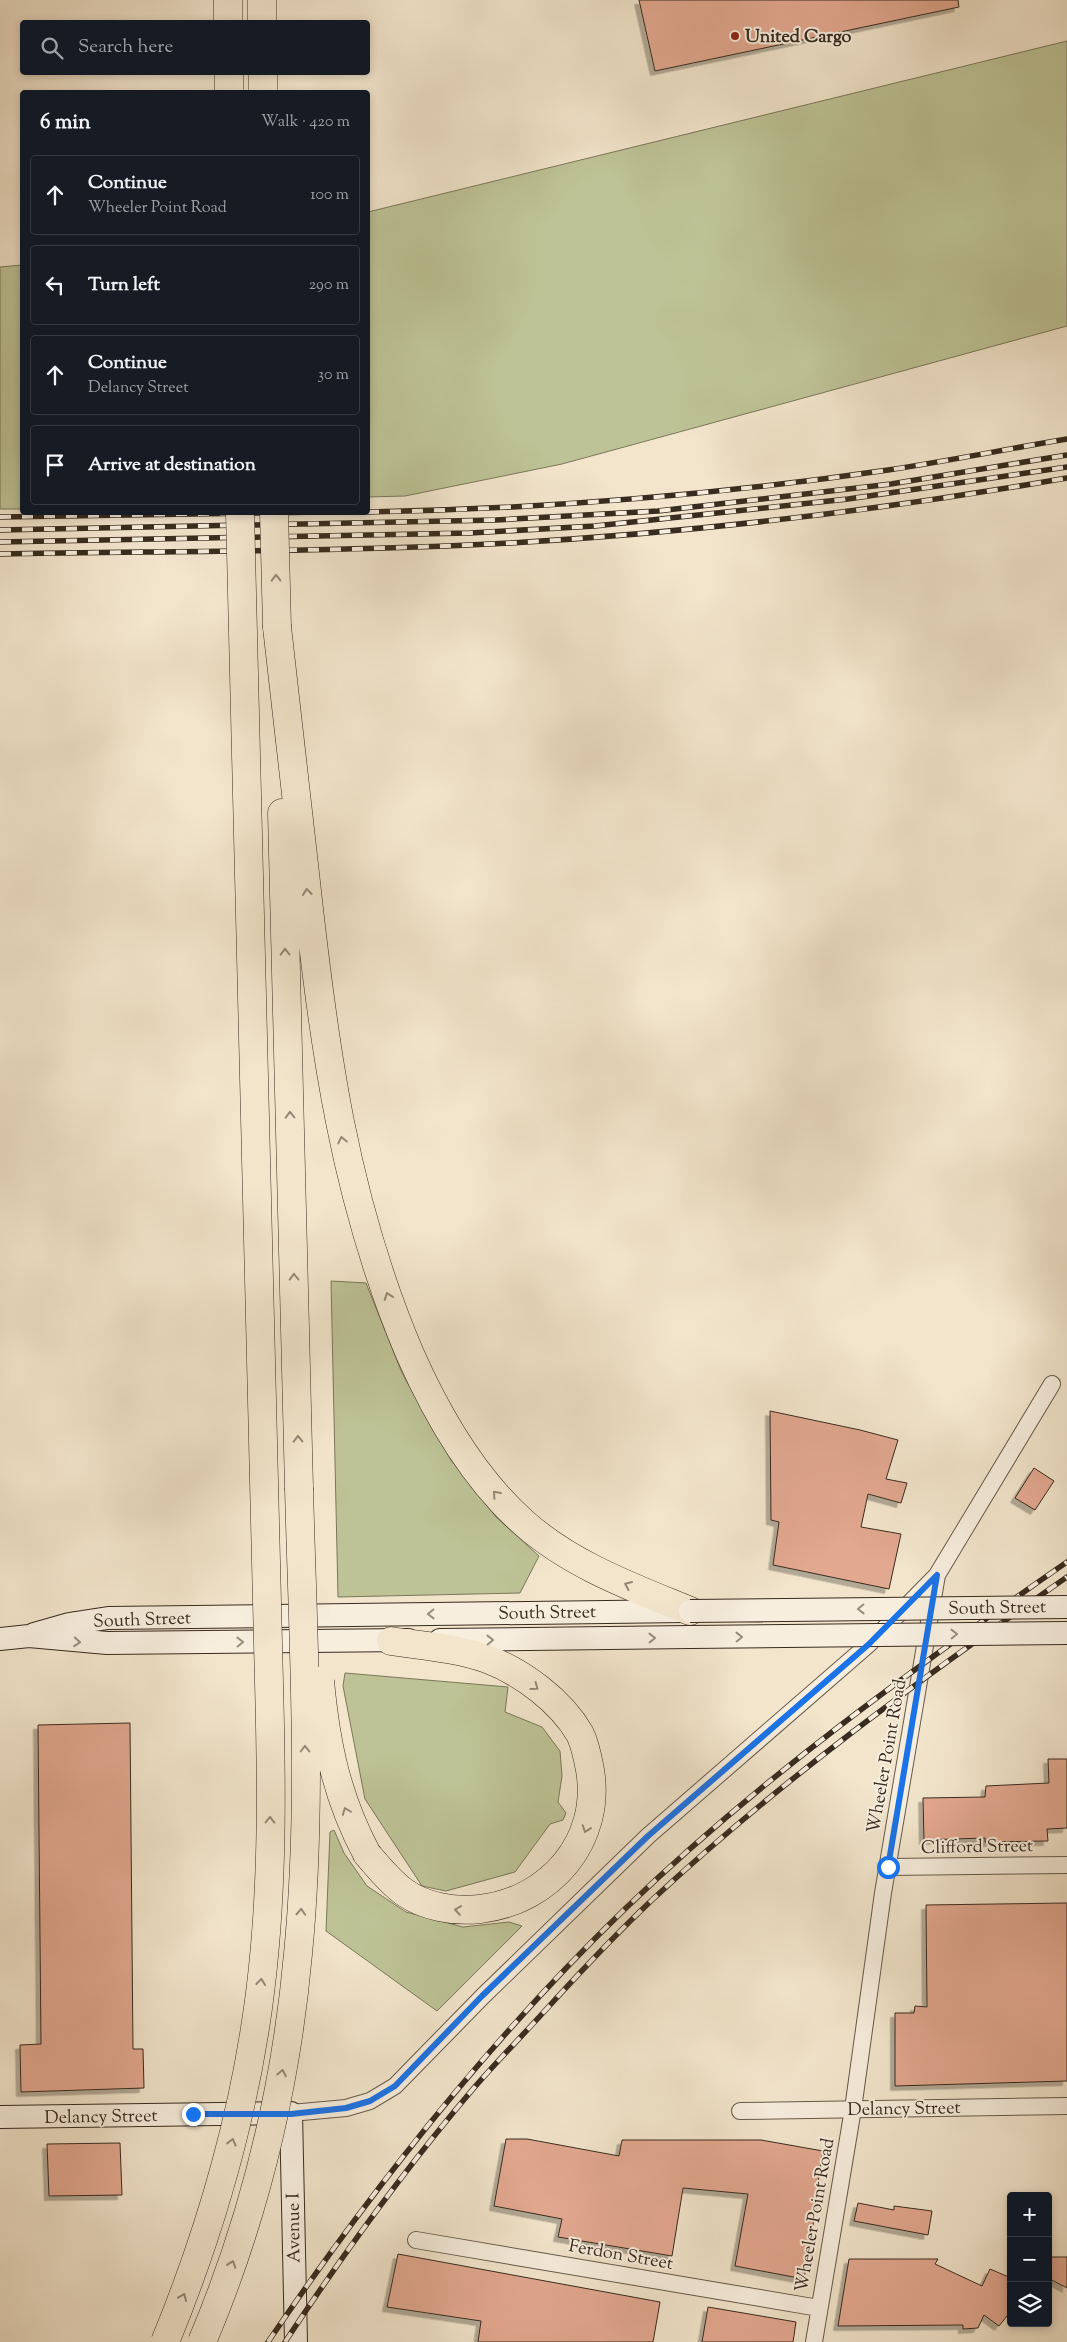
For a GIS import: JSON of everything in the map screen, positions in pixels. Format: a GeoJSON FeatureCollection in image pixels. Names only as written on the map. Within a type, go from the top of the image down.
{"type":"FeatureCollection","features":[{"type":"Feature","properties":{"kind":"highway"},"geometry":{"type":"LineString","coordinates":[[228,0],[228,20]]}},
{"type":"Feature","properties":{"kind":"highway"},"geometry":{"type":"LineString","coordinates":[[262,0],[262,20]]}},
{"type":"Feature","properties":{"kind":"highway"},"geometry":{"type":"LineString","coordinates":[[229,75],[229,90]]}},
{"type":"Feature","properties":{"kind":"highway"},"geometry":{"type":"LineString","coordinates":[[263,75],[263,90]]}},
{"type":"Feature","properties":{"kind":"highway"},"geometry":{"type":"LineString","coordinates":[[164,2342],[188,2285],[211,2217],[239,2112],[258,2006],[270,1863],[270,1683],[240,515]]}},
{"type":"Feature","properties":{"kind":"highway"},"geometry":{"type":"LineString","coordinates":[[202,2342],[242,2234],[263,2159],[284,2062],[296,1972],[303,1883],[305,1810],[299,1488],[274,515]]}},
{"type":"Feature","properties":{"kind":"highway"},"geometry":{"type":"LineString","coordinates":[[277,627],[319,1003],[333,1097],[362,1219],[405,1341],[440,1413],[470,1461],[486,1484],[524,1523],[546,1541],[587,1566],[690,1624]]}},
{"type":"Feature","properties":{"kind":"highway"},"geometry":{"type":"LineString","coordinates":[[299,1488],[327,1741],[332,1766],[346,1812],[367,1854],[386,1876],[405,1893],[436,1907],[467,1911],[496,1908],[527,1896],[551,1879],[568,1861],[582,1838],[590,1817],[592,1787],[580,1734],[559,1708],[540,1689],[504,1667],[487,1660],[447,1649],[391,1641]]}},
{"type":"Feature","properties":{"kind":"main road","name":"South Street"},"geometry":{"type":"LineString","coordinates":[[29,1636],[107,1643],[391,1641],[690,1624],[1067,1607]]}},
{"type":"Feature","properties":{"kind":"main road","name":"South Street"},"geometry":{"type":"LineString","coordinates":[[0,1640],[29,1636],[69,1624],[108,1618],[690,1624],[1067,1633]]}},
{"type":"Feature","properties":{"kind":"main road","name":"Delancy Street"},"geometry":{"type":"LineString","coordinates":[[0,2117],[291,2114]]}},
{"type":"Feature","properties":{"kind":"main road","name":"Avenue I"},"geometry":{"type":"LineString","coordinates":[[291,2114],[296,2342]]}},
{"type":"Feature","properties":{"kind":"street","name":"Wheeler Point Road"},"geometry":{"type":"LineString","coordinates":[[814,2342],[853,2109],[888,1867],[937,1575],[1052,1384]]}},
{"type":"Feature","properties":{"kind":"street"},"geometry":{"type":"LineString","coordinates":[[291,2114],[346,2108],[370,2101],[395,2086],[482,1996],[648,1836],[869,1644],[937,1575]]}},
{"type":"Feature","properties":{"kind":"street","name":"Clifford Street"},"geometry":{"type":"LineString","coordinates":[[888,1867],[1067,1865]]}},
{"type":"Feature","properties":{"kind":"street","name":"Delancy Street"},"geometry":{"type":"LineString","coordinates":[[740,2111],[1067,2106]]}},
{"type":"Feature","properties":{"kind":"street","name":"Ferdon Street"},"geometry":{"type":"LineString","coordinates":[[416,2240],[819,2308]]}},
{"type":"Feature","properties":{"kind":"green space"},"geometry":{"type":"Polygon","coordinates":[[[1067,41],[1067,326],[562,464],[405,496],[370,497],[370,212],[1067,41]]]}},
{"type":"Feature","properties":{"kind":"green space"},"geometry":{"type":"Polygon","coordinates":[[[20,265],[20,509],[0,509],[0,267],[20,265]]]}},
{"type":"Feature","properties":{"kind":"green space"},"geometry":{"type":"Polygon","coordinates":[[[331,1281],[366,1283],[402,1373],[451,1460],[496,1517],[539,1556],[520,1593],[338,1597],[331,1281]]]}},
{"type":"Feature","properties":{"kind":"green space"},"geometry":{"type":"Polygon","coordinates":[[[345,1673],[508,1687],[505,1712],[542,1727],[560,1751],[562,1776],[558,1802],[566,1813],[563,1820],[550,1824],[515,1872],[446,1891],[422,1886],[365,1799],[343,1686],[345,1673]]]}},
{"type":"Feature","properties":{"kind":"green space"},"geometry":{"type":"Polygon","coordinates":[[[334,1830],[344,1853],[367,1886],[406,1912],[463,1927],[509,1922],[522,1926],[437,2011],[326,1931],[330,1832],[334,1830]]]}},
{"type":"Feature","properties":{"kind":"building","name":"United Cargo"},"geometry":{"type":"Polygon","coordinates":[[[639,0],[958,0],[959,7],[655,71],[639,0]]]}},
{"type":"Feature","properties":{"kind":"building"},"geometry":{"type":"Polygon","coordinates":[[[770,1411],[898,1440],[886,1479],[907,1483],[901,1503],[868,1494],[861,1527],[901,1534],[889,1589],[773,1565],[779,1522],[771,1520],[770,1411]]]}},
{"type":"Feature","properties":{"kind":"building"},"geometry":{"type":"Polygon","coordinates":[[[1034,1468],[1054,1481],[1035,1510],[1015,1498],[1034,1468]]]}},
{"type":"Feature","properties":{"kind":"building"},"geometry":{"type":"Polygon","coordinates":[[[130,1723],[133,2049],[143,2049],[144,2088],[21,2092],[20,2045],[41,2044],[38,1725],[130,1723]]]}},
{"type":"Feature","properties":{"kind":"building"},"geometry":{"type":"Polygon","coordinates":[[[1048,1759],[1067,1759],[1067,1828],[1047,1829],[1048,1841],[985,1842],[985,1838],[924,1840],[923,1798],[985,1797],[986,1786],[1049,1783],[1048,1759]]]}},
{"type":"Feature","properties":{"kind":"building"},"geometry":{"type":"Polygon","coordinates":[[[1067,1903],[1067,2081],[895,2086],[895,2013],[914,2013],[915,2006],[927,2007],[926,1905],[1067,1903]]]}},
{"type":"Feature","properties":{"kind":"building"},"geometry":{"type":"Polygon","coordinates":[[[506,2139],[527,2139],[619,2156],[622,2140],[761,2140],[823,2151],[817,2189],[819,2189],[804,2279],[735,2266],[748,2194],[683,2188],[672,2256],[558,2237],[562,2219],[494,2206],[506,2139]]]}},
{"type":"Feature","properties":{"kind":"building"},"geometry":{"type":"Polygon","coordinates":[[[120,2143],[122,2195],[49,2196],[47,2144],[120,2143]]]}},
{"type":"Feature","properties":{"kind":"building"},"geometry":{"type":"Polygon","coordinates":[[[858,2203],[894,2210],[894,2206],[932,2211],[928,2235],[854,2221],[858,2203]]]}},
{"type":"Feature","properties":{"kind":"building"},"geometry":{"type":"Polygon","coordinates":[[[398,2254],[660,2302],[653,2342],[478,2342],[481,2321],[387,2307],[398,2254]]]}},
{"type":"Feature","properties":{"kind":"building"},"geometry":{"type":"Polygon","coordinates":[[[1052,2257],[1067,2257],[1067,2288],[1052,2280],[1052,2257]]]}},
{"type":"Feature","properties":{"kind":"building"},"geometry":{"type":"Polygon","coordinates":[[[849,2259],[938,2259],[935,2264],[982,2286],[990,2269],[1007,2276],[1007,2316],[999,2326],[984,2315],[978,2328],[963,2329],[963,2325],[838,2326],[849,2259]]]}},
{"type":"Feature","properties":{"kind":"building"},"geometry":{"type":"Polygon","coordinates":[[[708,2307],[796,2322],[793,2342],[702,2342],[708,2307]]]}},
{"type":"Feature","properties":{"kind":"railway"},"geometry":{"type":"LineString","coordinates":[[370,512],[563,504],[759,487],[933,463],[1067,439]]}},
{"type":"Feature","properties":{"kind":"railway"},"geometry":{"type":"LineString","coordinates":[[0,530],[496,520],[658,511],[891,484],[1067,455]]}},
{"type":"Feature","properties":{"kind":"railway"},"geometry":{"type":"LineString","coordinates":[[0,542],[470,533],[595,526],[848,499],[1067,467]]}},
{"type":"Feature","properties":{"kind":"railway"},"geometry":{"type":"LineString","coordinates":[[0,554],[256,551],[511,543],[651,533],[860,510],[1067,478]]}},
{"type":"Feature","properties":{"kind":"railway"},"geometry":{"type":"LineString","coordinates":[[0,517],[130,515]]}},
{"type":"Feature","properties":{"kind":"railway"},"geometry":{"type":"LineString","coordinates":[[268,2342],[392,2170],[436,2115],[528,2008],[627,1907],[678,1859],[785,1769],[896,1683],[1067,1562]]}},
{"type":"Feature","properties":{"kind":"railway"},"geometry":{"type":"LineString","coordinates":[[285,2342],[375,2213],[448,2119],[502,2057],[639,1912],[701,1856],[802,1771],[906,1692],[1067,1577]]}},
{"type":"Feature","properties":{"kind":"place","name":"United Cargo"},"geometry":{"type":"Point","coordinates":[735,36]}},
{"type":"Feature","properties":{"kind":"route"},"geometry":{"type":"LineString","coordinates":[[193,2114],[291,2114],[346,2108],[370,2101],[395,2086],[482,1996],[648,1836],[869,1644],[937,1575],[888,1867]]}}]}
